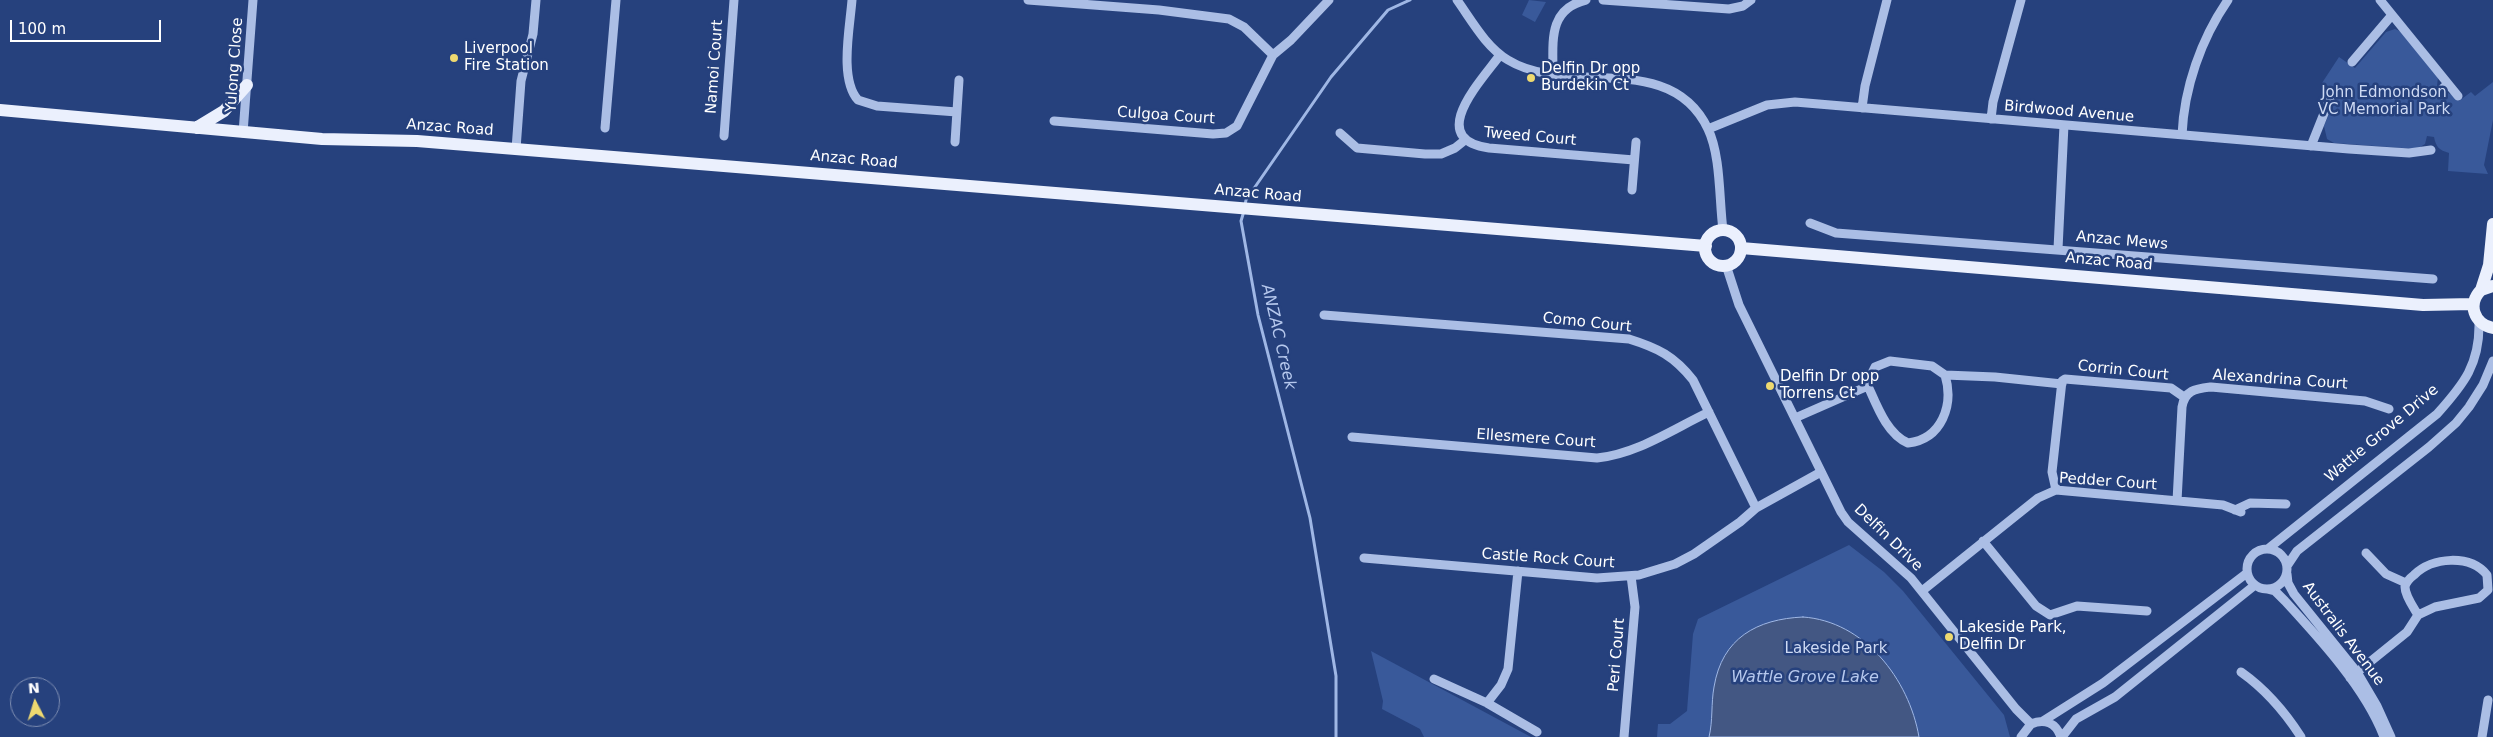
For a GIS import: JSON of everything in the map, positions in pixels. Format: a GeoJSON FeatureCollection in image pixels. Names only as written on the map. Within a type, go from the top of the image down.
{"type":"FeatureCollection","features":[{"type":"Feature","properties":{"kind":"main road"},"geometry":{"type":"LineString","coordinates":[[196,128],[224,112],[247,85]]}},
{"type":"Feature","properties":{"kind":"main road","name":"Anzac Road"},"geometry":{"type":"LineString","coordinates":[[0,110],[243,133],[322,139],[417,141],[1706,246]]}},
{"type":"Feature","properties":{"kind":"main road"},"geometry":{"type":"LineString","coordinates":[[2493,224],[2487,288],[2473,304],[2474,311],[2480,322],[2493,328]]}},
{"type":"Feature","properties":{"kind":"main road"},"geometry":{"type":"LineString","coordinates":[[1723,230],[1735,234],[1741,248],[1736,260],[1726,266],[1720,266],[1711,261],[1706,246],[1711,235],[1723,230]]}},
{"type":"Feature","properties":{"kind":"main road","name":"Anzac Road"},"geometry":{"type":"LineString","coordinates":[[1741,248],[2424,305],[2473,304]]}},
{"type":"Feature","properties":{"kind":"street","name":"Yulong Close"},"geometry":{"type":"LineString","coordinates":[[243,133],[253,0]]}},
{"type":"Feature","properties":{"kind":"street"},"geometry":{"type":"LineString","coordinates":[[516,149],[521,81],[533,34],[536,0]]}},
{"type":"Feature","properties":{"kind":"street"},"geometry":{"type":"LineString","coordinates":[[604,128],[616,0]]}},
{"type":"Feature","properties":{"kind":"street","name":"Namoi Court"},"geometry":{"type":"LineString","coordinates":[[724,136],[734,0]]}},
{"type":"Feature","properties":{"kind":"street"},"geometry":{"type":"LineString","coordinates":[[852,0],[847,73],[850,86],[858,100],[877,106],[957,112]]}},
{"type":"Feature","properties":{"kind":"street"},"geometry":{"type":"LineString","coordinates":[[1028,0],[1159,10],[1229,19],[1244,27],[1273,54]]}},
{"type":"Feature","properties":{"kind":"street","name":"Culgoa Court"},"geometry":{"type":"LineString","coordinates":[[1054,121],[1213,134],[1226,133],[1237,126],[1273,54],[1291,40],[1329,0]]}},
{"type":"Feature","properties":{"kind":"street"},"geometry":{"type":"LineString","coordinates":[[1457,0],[1483,38],[1500,55],[1527,69],[1553,74],[1642,81],[1657,85],[1686,101],[1708,129],[1715,152],[1723,230]]}},
{"type":"Feature","properties":{"kind":"street"},"geometry":{"type":"LineString","coordinates":[[1553,74],[1553,51],[1558,17],[1566,8],[1586,0]]}},
{"type":"Feature","properties":{"kind":"street"},"geometry":{"type":"LineString","coordinates":[[1603,0],[1729,9],[1743,6],[1751,0]]}},
{"type":"Feature","properties":{"kind":"street"},"geometry":{"type":"LineString","coordinates":[[1862,108],[1865,86],[1887,0]]}},
{"type":"Feature","properties":{"kind":"street"},"geometry":{"type":"LineString","coordinates":[[1991,119],[1993,102],[2021,0]]}},
{"type":"Feature","properties":{"kind":"street"},"geometry":{"type":"LineString","coordinates":[[2182,135],[2183,112],[2194,70],[2210,32],[2228,0]]}},
{"type":"Feature","properties":{"kind":"street"},"geometry":{"type":"LineString","coordinates":[[2380,0],[2458,96]]}},
{"type":"Feature","properties":{"kind":"street"},"geometry":{"type":"LineString","coordinates":[[2352,62],[2392,15]]}},
{"type":"Feature","properties":{"kind":"street","name":"Tweed Court"},"geometry":{"type":"LineString","coordinates":[[1500,55],[1464,104],[1459,128],[1464,140],[1476,146],[1489,148],[1634,160]]}},
{"type":"Feature","properties":{"kind":"street"},"geometry":{"type":"LineString","coordinates":[[955,142],[960,80]]}},
{"type":"Feature","properties":{"kind":"street"},"geometry":{"type":"LineString","coordinates":[[2436,94],[2448,84]]}},
{"type":"Feature","properties":{"kind":"street"},"geometry":{"type":"LineString","coordinates":[[2311,146],[2331,96]]}},
{"type":"Feature","properties":{"kind":"street","name":"Birdwood Avenue"},"geometry":{"type":"LineString","coordinates":[[1708,129],[1767,105],[1780,103],[1862,108],[2311,146],[2409,153],[2431,150]]}},
{"type":"Feature","properties":{"kind":"street"},"geometry":{"type":"LineString","coordinates":[[2058,249],[2064,125]]}},
{"type":"Feature","properties":{"kind":"street"},"geometry":{"type":"LineString","coordinates":[[1340,133],[1357,148],[1425,154],[1441,154],[1454,148],[1464,140]]}},
{"type":"Feature","properties":{"kind":"street"},"geometry":{"type":"LineString","coordinates":[[1632,190],[1636,142]]}},
{"type":"Feature","properties":{"kind":"street","name":"Anzac Mews"},"geometry":{"type":"LineString","coordinates":[[1810,223],[1836,233],[2433,279]]}},
{"type":"Feature","properties":{"kind":"street","name":"Delfin Drive"},"geometry":{"type":"LineString","coordinates":[[1726,266],[1739,305],[1821,472],[1848,522],[1898,566],[1922,591],[2016,709],[2031,724]]}},
{"type":"Feature","properties":{"kind":"street","name":"Como Court"},"geometry":{"type":"LineString","coordinates":[[1324,315],[1629,340],[1666,354],[1681,364],[1693,380],[1756,508]]}},
{"type":"Feature","properties":{"kind":"street","name":"Wattle Grove Drive"},"geometry":{"type":"LineString","coordinates":[[2269,548],[2446,404],[2462,385],[2476,358],[2480,341],[2480,322]]}},
{"type":"Feature","properties":{"kind":"street"},"geometry":{"type":"LineString","coordinates":[[1890,361],[1932,366],[1945,375],[1948,388],[1944,419],[1926,437],[1912,442],[1898,438],[1891,430],[1868,386],[1872,371],[1882,363],[1890,361]]}},
{"type":"Feature","properties":{"kind":"street"},"geometry":{"type":"LineString","coordinates":[[2287,570],[2279,552],[2269,548],[2257,551],[2252,555],[2247,567],[2247,573],[2255,585],[2268,589],[2280,584],[2297,551],[2429,447],[2456,422],[2483,385],[2493,361]]}},
{"type":"Feature","properties":{"kind":"street","name":"Corrin Court"},"geometry":{"type":"LineString","coordinates":[[1945,375],[1995,377],[2062,384]]}},
{"type":"Feature","properties":{"kind":"street","name":"Corrin Court"},"geometry":{"type":"LineString","coordinates":[[2056,490],[2052,472],[2062,384],[2065,379],[2171,388],[2184,396]]}},
{"type":"Feature","properties":{"kind":"street"},"geometry":{"type":"LineString","coordinates":[[1795,418],[1868,386]]}},
{"type":"Feature","properties":{"kind":"street","name":"Alexandrina Court"},"geometry":{"type":"LineString","coordinates":[[2184,396],[2188,392],[2211,387],[2365,401],[2389,409]]}},
{"type":"Feature","properties":{"kind":"street"},"geometry":{"type":"LineString","coordinates":[[2177,501],[2184,396]]}},
{"type":"Feature","properties":{"kind":"street","name":"Ellesmere Court"},"geometry":{"type":"LineString","coordinates":[[1352,437],[1597,458],[1615,456],[1632,450],[1709,412]]}},
{"type":"Feature","properties":{"kind":"street","name":"Castle Rock Court"},"geometry":{"type":"LineString","coordinates":[[1364,558],[1597,578],[1631,576],[1674,564],[1722,535],[1756,508],[1821,472]]}},
{"type":"Feature","properties":{"kind":"street","name":"Pedder Court"},"geometry":{"type":"LineString","coordinates":[[1922,591],[1983,540],[2038,498],[2056,490],[2223,505],[2238,511],[2250,503],[2286,504]]}},
{"type":"Feature","properties":{"kind":"street"},"geometry":{"type":"LineString","coordinates":[[1983,540],[2036,606],[2050,615],[2077,606],[2147,611]]}},
{"type":"Feature","properties":{"kind":"street"},"geometry":{"type":"LineString","coordinates":[[2366,553],[2386,574],[2406,583]]}},
{"type":"Feature","properties":{"kind":"street"},"geometry":{"type":"LineString","coordinates":[[2354,675],[2407,632],[2418,615],[2441,605],[2479,598],[2488,590],[2487,575],[2476,565],[2446,560],[2434,562],[2416,573],[2406,583],[2405,589],[2418,615]]}},
{"type":"Feature","properties":{"kind":"street","name":"Australis Avenue"},"geometry":{"type":"LineString","coordinates":[[2287,570],[2288,583],[2294,594],[2377,706],[2391,737]]}},
{"type":"Feature","properties":{"kind":"street"},"geometry":{"type":"LineString","coordinates":[[1487,703],[1501,685],[1508,669],[1518,571]]}},
{"type":"Feature","properties":{"kind":"street"},"geometry":{"type":"LineString","coordinates":[[2021,737],[2026,728],[2031,724],[2043,721],[2103,683],[2247,573]]}},
{"type":"Feature","properties":{"kind":"street","name":"Peri Court"},"geometry":{"type":"LineString","coordinates":[[1624,737],[1635,607],[1631,576]]}},
{"type":"Feature","properties":{"kind":"street"},"geometry":{"type":"LineString","coordinates":[[2043,721],[2055,726],[2062,737],[2076,719],[2115,697],[2255,585]]}},
{"type":"Feature","properties":{"kind":"street","name":"Australis Avenue"},"geometry":{"type":"LineString","coordinates":[[2268,589],[2275,591],[2354,675],[2384,737]]}},
{"type":"Feature","properties":{"kind":"street"},"geometry":{"type":"LineString","coordinates":[[2241,672],[2258,684],[2292,723],[2301,737]]}},
{"type":"Feature","properties":{"kind":"street"},"geometry":{"type":"LineString","coordinates":[[1434,679],[1487,703],[1537,732]]}},
{"type":"Feature","properties":{"kind":"street"},"geometry":{"type":"LineString","coordinates":[[2482,737],[2488,700]]}},
{"type":"Feature","properties":{"kind":"green space"},"geometry":{"type":"Polygon","coordinates":[[[1529,0],[1546,2],[1535,22],[1522,15],[1529,0]]]}},
{"type":"Feature","properties":{"kind":"green space","name":"John Edmondson VC Memorial Park"},"geometry":{"type":"Polygon","coordinates":[[[2395,29],[2402,32],[2438,77],[2437,86],[2429,92],[2433,99],[2445,92],[2454,95],[2459,101],[2471,92],[2475,96],[2493,82],[2493,120],[2484,165],[2488,174],[2448,171],[2449,153],[2438,148],[2434,137],[2427,136],[2425,144],[2417,149],[2334,143],[2327,139],[2324,126],[2339,91],[2322,83],[2339,57],[2355,68],[2386,32],[2395,29]]]}},
{"type":"Feature","properties":{"kind":"green space","name":"Lakeside Park"},"geometry":{"type":"Polygon","coordinates":[[[1849,545],[1884,572],[1903,591],[2004,715],[2010,737],[1657,737],[1658,724],[1670,724],[1687,711],[1693,634],[1698,619],[1849,545]]]}},
{"type":"Feature","properties":{"kind":"green space"},"geometry":{"type":"Polygon","coordinates":[[[1371,651],[1531,737],[1424,737],[1420,729],[1382,709],[1383,701],[1371,651]]]}},
{"type":"Feature","properties":{"kind":"water","name":"Wattle Grove Lake"},"geometry":{"type":"Polygon","coordinates":[[[1803,617],[1825,621],[1845,629],[1864,641],[1880,657],[1894,675],[1905,694],[1914,715],[1919,737],[1709,737],[1713,693],[1718,670],[1734,644],[1744,634],[1757,627],[1771,622],[1803,617]]]}},
{"type":"Feature","properties":{"kind":"waterway","name":"ANZAC Creek"},"geometry":{"type":"LineString","coordinates":[[1245,205],[1246,200],[1331,77],[1388,10],[1410,0]]}},
{"type":"Feature","properties":{"kind":"waterway","name":"ANZAC Creek"},"geometry":{"type":"LineString","coordinates":[[1244,211],[1241,221],[1258,315],[1310,518],[1336,676],[1336,737]]}},
{"type":"Feature","properties":{"kind":"place","name":"Liverpool Fire Station"},"geometry":{"type":"Point","coordinates":[454,58]}},
{"type":"Feature","properties":{"kind":"place","name":"Delfin Dr opp Burdekin Ct"},"geometry":{"type":"Point","coordinates":[1531,78]}},
{"type":"Feature","properties":{"kind":"place","name":"Delfin Dr opp Torrens Ct"},"geometry":{"type":"Point","coordinates":[1770,386]}},
{"type":"Feature","properties":{"kind":"place","name":"Lakeside Park, Delfin Dr"},"geometry":{"type":"Point","coordinates":[1949,637]}}]}
